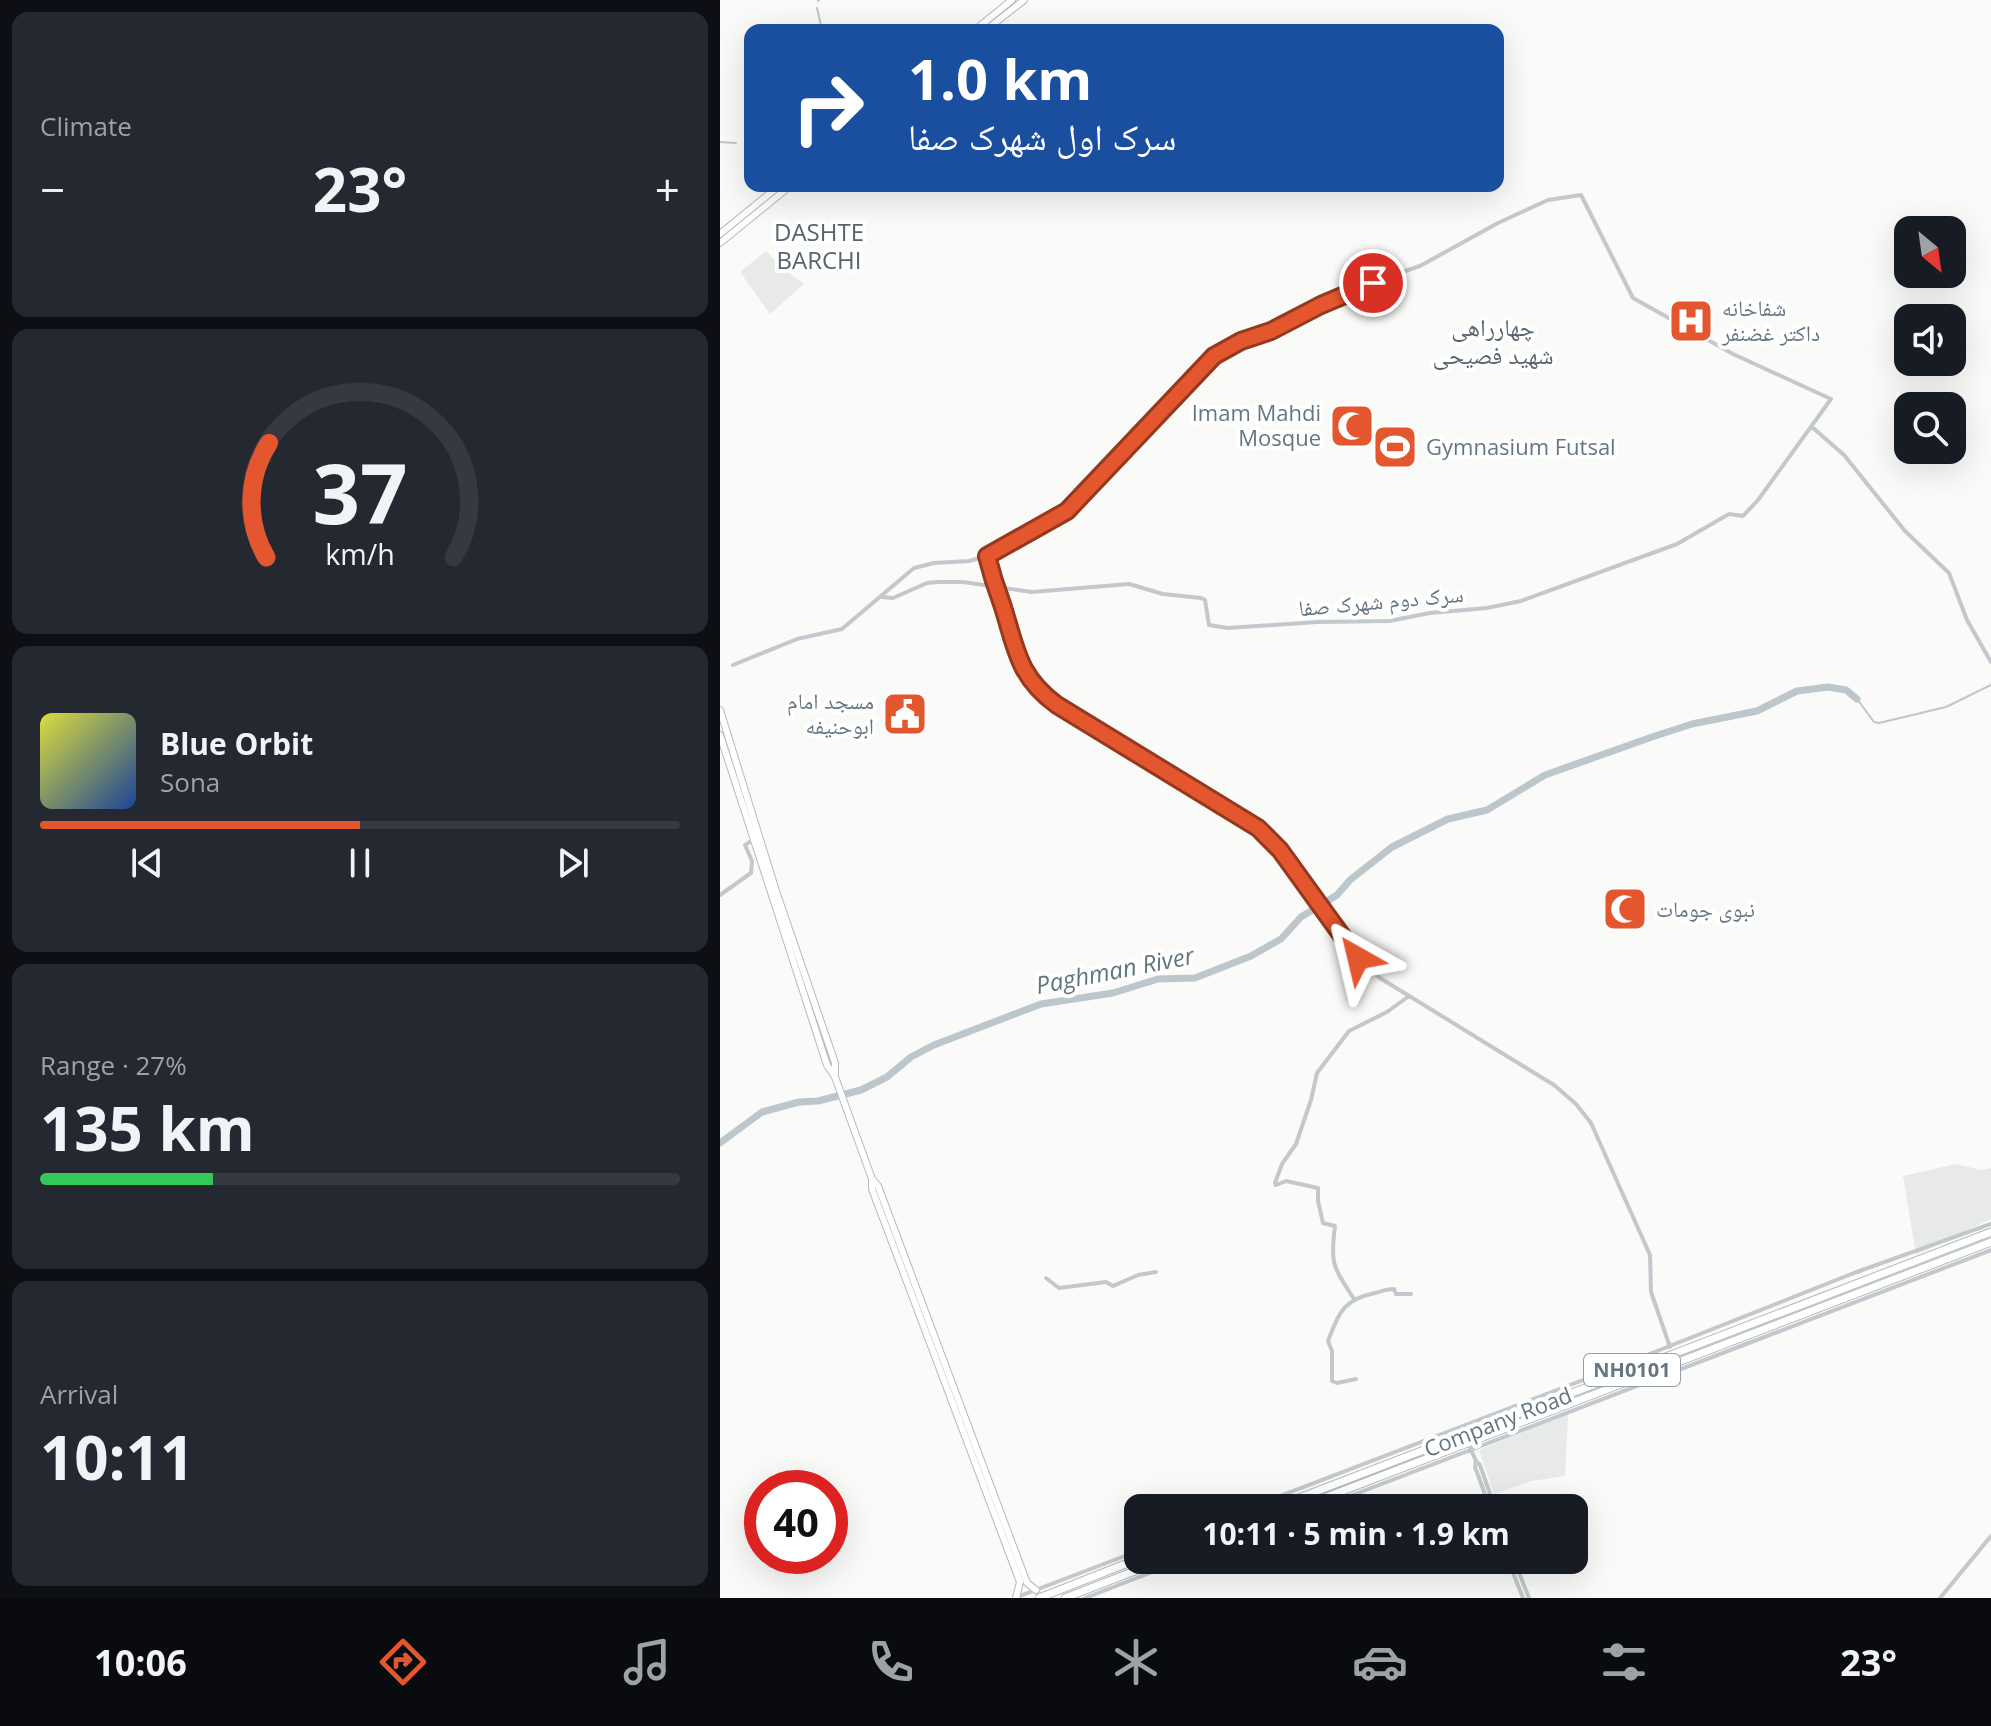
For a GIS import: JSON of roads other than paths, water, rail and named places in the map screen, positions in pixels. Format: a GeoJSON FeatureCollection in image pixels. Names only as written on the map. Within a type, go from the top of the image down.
{"type":"FeatureCollection","features":[{"type":"Feature","properties":{"kind":"highway","name":"Company Road"},"geometry":{"type":"LineString","coordinates":[[1332,1494],[1991,1232]]}},
{"type":"Feature","properties":{"kind":"highway","name":"Company Road"},"geometry":{"type":"LineString","coordinates":[[1312,1494],[1991,1242]]}},
{"type":"Feature","properties":{"kind":"highway"},"geometry":{"type":"LineString","coordinates":[[1854,1273],[1858,1283]]}},
{"type":"Feature","properties":{"kind":"highway"},"geometry":{"type":"LineString","coordinates":[[1034,1595],[1124,1564]]}},
{"type":"Feature","properties":{"kind":"highway"},"geometry":{"type":"LineString","coordinates":[[1065,1598],[1127,1574]]}},
{"type":"Feature","properties":{"kind":"main road"},"geometry":{"type":"LineString","coordinates":[[982,24],[1012,0]]}},
{"type":"Feature","properties":{"kind":"main road"},"geometry":{"type":"LineString","coordinates":[[994,24],[1024,0]]}},
{"type":"Feature","properties":{"kind":"main road"},"geometry":{"type":"LineString","coordinates":[[720,234],[772,192]]}},
{"type":"Feature","properties":{"kind":"main road"},"geometry":{"type":"LineString","coordinates":[[720,243],[783,192]]}},
{"type":"Feature","properties":{"kind":"main road"},"geometry":{"type":"LineString","coordinates":[[720,710],[776,891],[835,1063],[835,1077]]}},
{"type":"Feature","properties":{"kind":"main road"},"geometry":{"type":"LineString","coordinates":[[720,735],[827,1065],[835,1077],[872,1179],[884,1201],[1020,1582],[1016,1598]]}},
{"type":"Feature","properties":{"kind":"main road"},"geometry":{"type":"LineString","coordinates":[[950,1387],[1034,1595]]}},
{"type":"Feature","properties":{"kind":"street","name":"سرک دوم شهرک صفا"},"geometry":{"type":"LineString","coordinates":[[882,597],[893,598],[927,583],[963,582],[1032,592],[1129,584],[1163,594],[1205,600],[1209,625],[1228,628],[1389,621],[1430,613],[1498,607],[1677,544],[1729,514],[1743,516],[1812,427],[1830,398],[1733,354],[1633,298],[1581,195],[1548,200],[1498,223],[1420,266],[1387,277],[1321,305],[1271,331],[1226,348],[1185,385],[1067,511],[987,556]]}},
{"type":"Feature","properties":{"kind":"street"},"geometry":{"type":"LineString","coordinates":[[1812,427],[1844,455],[1905,531],[1949,573],[1974,634],[1991,662]]}},
{"type":"Feature","properties":{"kind":"street"},"geometry":{"type":"LineString","coordinates":[[733,665],[797,639],[842,629],[914,568],[987,556],[1016,655],[1024,672],[1041,694],[1258,828],[1276,845],[1362,962],[1380,978],[1554,1085],[1587,1118],[1650,1255],[1651,1292],[1670,1347]]}},
{"type":"Feature","properties":{"kind":"street"},"geometry":{"type":"LineString","coordinates":[[720,895],[751,873],[752,861],[745,845],[753,840]]}},
{"type":"Feature","properties":{"kind":"street"},"geometry":{"type":"LineString","coordinates":[[1354,1299],[1333,1264],[1335,1226],[1323,1223],[1318,1188],[1286,1181],[1275,1183],[1282,1164],[1296,1144],[1317,1073],[1349,1031],[1387,1012],[1409,996]]}},
{"type":"Feature","properties":{"kind":"street"},"geometry":{"type":"LineString","coordinates":[[1349,1494],[1670,1347],[1854,1273],[1991,1224]]}},
{"type":"Feature","properties":{"kind":"street"},"geometry":{"type":"LineString","coordinates":[[1293,1494],[1466,1439],[1991,1250]]}},
{"type":"Feature","properties":{"kind":"street"},"geometry":{"type":"LineString","coordinates":[[1046,1278],[1059,1288],[1106,1282],[1113,1286],[1138,1275],[1156,1272]]}},
{"type":"Feature","properties":{"kind":"street"},"geometry":{"type":"LineString","coordinates":[[1356,1379],[1337,1383],[1332,1381],[1332,1351],[1328,1341],[1341,1311],[1354,1299],[1391,1288],[1396,1294],[1411,1294]]}},
{"type":"Feature","properties":{"kind":"street"},"geometry":{"type":"LineString","coordinates":[[1466,1439],[1486,1494]]}},
{"type":"Feature","properties":{"kind":"street"},"geometry":{"type":"LineString","coordinates":[[1940,1598],[1991,1536]]}},
{"type":"Feature","properties":{"kind":"street"},"geometry":{"type":"LineString","coordinates":[[1016,1598],[1034,1595],[1124,1557]]}},
{"type":"Feature","properties":{"kind":"street"},"geometry":{"type":"LineString","coordinates":[[1085,1598],[1147,1574]]}},
{"type":"Feature","properties":{"kind":"street"},"geometry":{"type":"LineString","coordinates":[[1517,1574],[1526,1598]]}},
{"type":"Feature","properties":{"kind":"waterway"},"geometry":{"type":"LineString","coordinates":[[817,8],[821,24]]}},
{"type":"Feature","properties":{"kind":"waterway"},"geometry":{"type":"LineString","coordinates":[[720,142],[736,143]]}},
{"type":"Feature","properties":{"kind":"waterway"},"geometry":{"type":"LineString","coordinates":[[1857,699],[1874,722],[1879,723],[1946,707],[1991,685]]}},
{"type":"Feature","properties":{"kind":"waterway","name":"Paghman River"},"geometry":{"type":"LineString","coordinates":[[720,1143],[762,1112],[861,1090],[887,1077],[911,1057],[934,1045],[1041,1004],[1113,993],[1158,979],[1195,978],[1251,956],[1281,939],[1301,917],[1337,895],[1350,880],[1392,847],[1448,819],[1487,810],[1545,775],[1692,724],[1757,711],[1797,691],[1828,687],[1846,690],[1857,699]]}},
{"type":"Feature","properties":{"kind":"place","name":"شفاخانه داکتر غضنفر"},"geometry":{"type":"Point","coordinates":[1691,321]}},
{"type":"Feature","properties":{"kind":"place","name":"Imam Mahdi Mosque"},"geometry":{"type":"Point","coordinates":[1352,426]}},
{"type":"Feature","properties":{"kind":"place","name":"Gymnasium Futsal"},"geometry":{"type":"Point","coordinates":[1395,447]}},
{"type":"Feature","properties":{"kind":"place","name":"مسجد امام ابوحنیفه"},"geometry":{"type":"Point","coordinates":[905,714]}},
{"type":"Feature","properties":{"kind":"place","name":"نبوی جومات"},"geometry":{"type":"Point","coordinates":[1625,909]}},
{"type":"Feature","properties":{"kind":"district","name":"DASHTE BARCHI"},"geometry":{"type":"Point","coordinates":[819,247]}},
{"type":"Feature","properties":{"kind":"district","name":"چهارراهی شهید فصیحی"},"geometry":{"type":"Point","coordinates":[1493,342]}}]}
